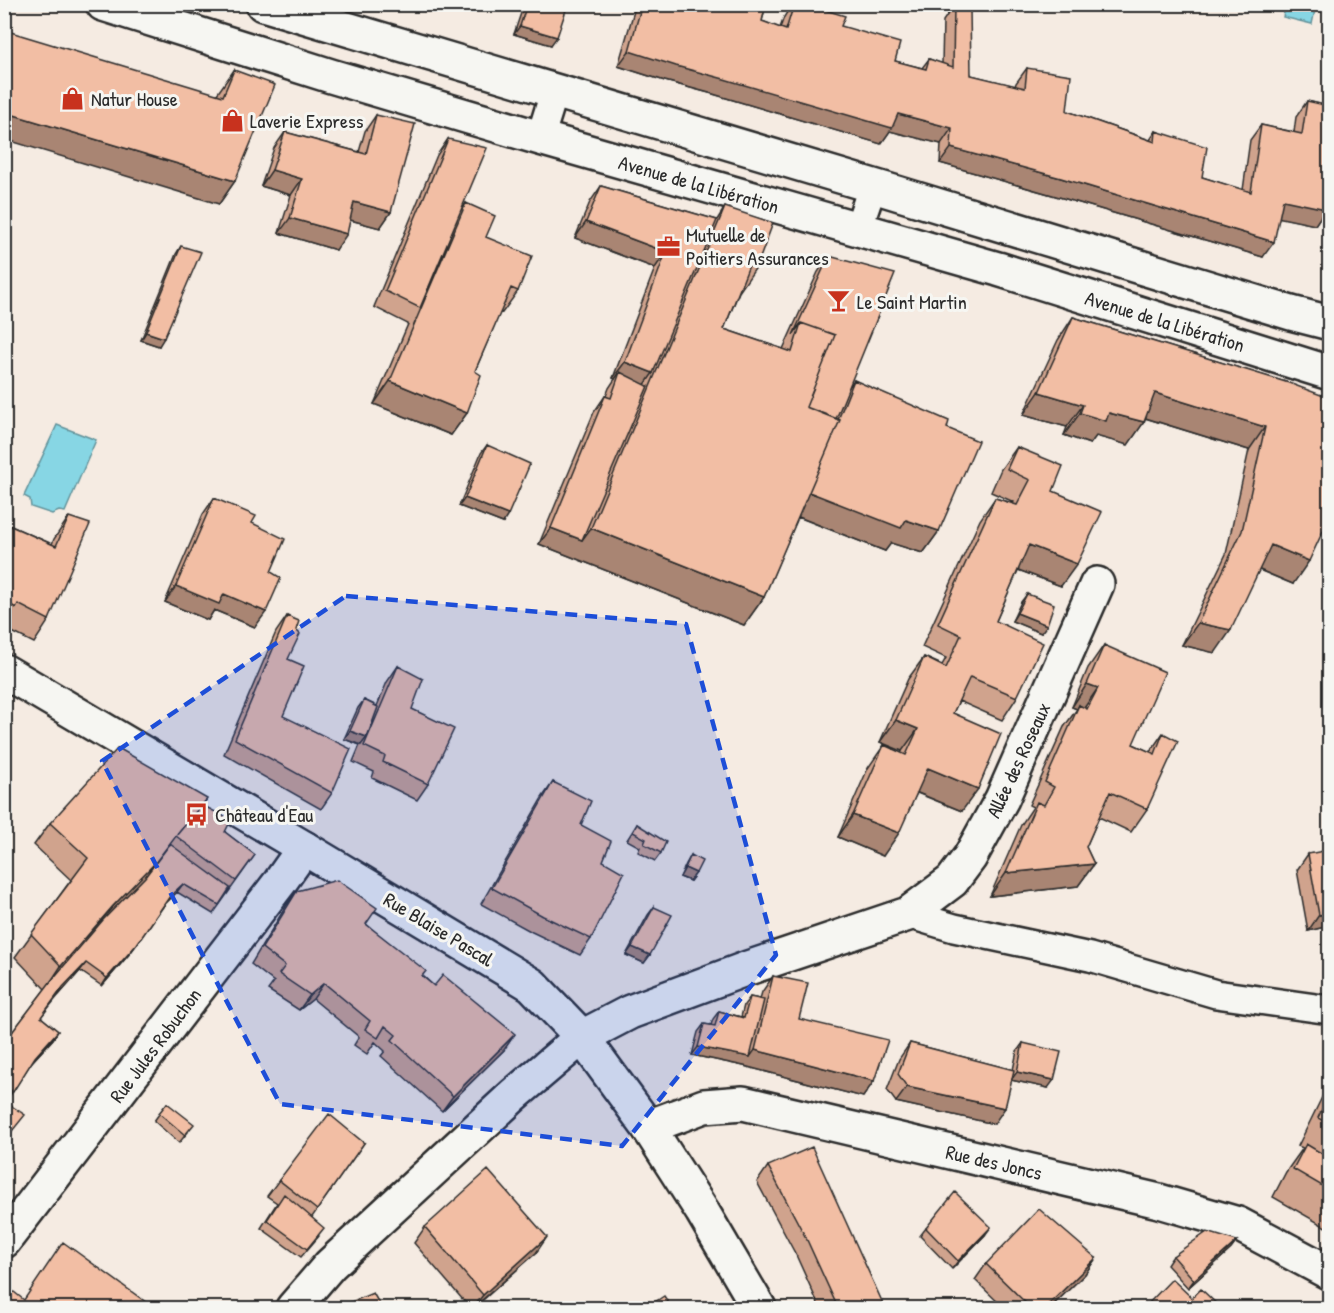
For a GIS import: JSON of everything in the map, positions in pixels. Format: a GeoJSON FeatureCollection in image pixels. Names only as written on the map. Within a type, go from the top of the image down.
{"type":"FeatureCollection","features":[{"type":"Feature","properties":{"kind":"street","name":"Avenue de la Libération"},"geometry":{"type":"LineString","coordinates":[[103,4],[331,76],[540,138],[998,269],[1329,373]]}},
{"type":"Feature","properties":{"kind":"street"},"geometry":{"type":"LineString","coordinates":[[263,4],[1329,323]]}},
{"type":"Feature","properties":{"kind":"street","name":"Allée des Roseaux"},"geometry":{"type":"LineString","coordinates":[[293,1308],[330,1265],[514,1095],[582,1037],[630,1012],[748,968],[909,914],[952,881],[970,857],[1002,799],[1097,584]]}},
{"type":"Feature","properties":{"kind":"street","name":"Rue Blaise Pascal"},"geometry":{"type":"LineString","coordinates":[[4,671],[532,985],[582,1037],[648,1127],[702,1211],[759,1308]]}},
{"type":"Feature","properties":{"kind":"street","name":"Rue Jules Robuchon"},"geometry":{"type":"LineString","coordinates":[[4,1241],[280,882],[303,848]]}},
{"type":"Feature","properties":{"kind":"street","name":"Rue des Joncs"},"geometry":{"type":"LineString","coordinates":[[648,1127],[704,1106],[743,1103],[1182,1207],[1239,1224],[1329,1274]]}},
{"type":"Feature","properties":{"kind":"lane"},"geometry":{"type":"LineString","coordinates":[[540,138],[555,90]]}},
{"type":"Feature","properties":{"kind":"lane"},"geometry":{"type":"LineString","coordinates":[[858,229],[873,186]]}},
{"type":"Feature","properties":{"kind":"lane"},"geometry":{"type":"LineString","coordinates":[[909,914],[954,928],[1090,957],[1216,994],[1329,1010]]}},
{"type":"Feature","properties":{"kind":"highlighted area"},"geometry":{"type":"Polygon","coordinates":[[[346,596],[686,624],[776,955],[622,1146],[280,1104],[102,761],[346,596]]]}},
{"type":"Feature","properties":{"kind":"water"},"geometry":{"type":"Polygon","coordinates":[[[1286,4],[1316,5],[1312,24],[1283,17],[1286,4]]]}},
{"type":"Feature","properties":{"kind":"water"},"geometry":{"type":"Polygon","coordinates":[[[57,425],[96,440],[65,512],[59,511],[52,514],[31,507],[30,499],[24,496],[57,425]]]}},
{"type":"Feature","properties":{"kind":"building"},"geometry":{"type":"Polygon","coordinates":[[[527,4],[568,4],[557,37],[520,26],[527,4]]]}},
{"type":"Feature","properties":{"kind":"building"},"geometry":{"type":"Polygon","coordinates":[[[642,4],[766,4],[762,21],[786,30],[794,4],[806,4],[845,16],[841,26],[900,43],[895,61],[926,69],[929,59],[953,67],[954,5],[970,8],[971,75],[1025,88],[1027,68],[1071,75],[1067,111],[1155,142],[1156,131],[1207,147],[1202,177],[1251,192],[1261,125],[1302,134],[1307,101],[1329,106],[1329,196],[1326,209],[1283,200],[1274,242],[1061,178],[951,148],[952,128],[898,114],[892,128],[676,66],[629,51],[642,4]]]}},
{"type":"Feature","properties":{"kind":"building"},"geometry":{"type":"Polygon","coordinates":[[[4,30],[223,96],[234,70],[275,85],[235,181],[4,112],[4,30]]]}},
{"type":"Feature","properties":{"kind":"building"},"geometry":{"type":"Polygon","coordinates":[[[376,115],[415,124],[391,212],[354,202],[347,234],[290,218],[302,179],[272,170],[285,132],[366,154],[376,115]]]}},
{"type":"Feature","properties":{"kind":"building"},"geometry":{"type":"Polygon","coordinates":[[[448,139],[487,148],[420,308],[385,291],[448,139]]]}},
{"type":"Feature","properties":{"kind":"building"},"geometry":{"type":"Polygon","coordinates":[[[601,186],[717,220],[653,373],[625,362],[666,252],[586,222],[601,186]]]}},
{"type":"Feature","properties":{"kind":"building"},"geometry":{"type":"Polygon","coordinates":[[[466,203],[495,216],[486,237],[532,256],[518,291],[511,288],[475,371],[481,375],[467,413],[390,381],[466,203]]]}},
{"type":"Feature","properties":{"kind":"building"},"geometry":{"type":"Polygon","coordinates":[[[725,207],[773,223],[757,266],[750,263],[724,329],[792,352],[801,323],[835,335],[806,407],[840,420],[764,597],[591,528],[725,207]]]}},
{"type":"Feature","properties":{"kind":"building"},"geometry":{"type":"Polygon","coordinates":[[[181,246],[201,252],[164,338],[146,332],[181,246]]]}},
{"type":"Feature","properties":{"kind":"building"},"geometry":{"type":"Polygon","coordinates":[[[829,256],[895,274],[836,419],[806,407],[835,335],[801,323],[793,335],[829,256]]]}},
{"type":"Feature","properties":{"kind":"building"},"geometry":{"type":"Polygon","coordinates":[[[1073,317],[1289,383],[1329,398],[1329,518],[1309,561],[1271,545],[1231,630],[1198,623],[1242,531],[1265,427],[1155,393],[1144,422],[1109,413],[1106,421],[1080,413],[1083,405],[1039,392],[1073,317]]]}},
{"type":"Feature","properties":{"kind":"building"},"geometry":{"type":"Polygon","coordinates":[[[620,372],[648,386],[582,540],[551,528],[605,396],[611,398],[620,372]]]}},
{"type":"Feature","properties":{"kind":"building"},"geometry":{"type":"Polygon","coordinates":[[[854,380],[949,421],[947,428],[978,441],[939,531],[906,520],[901,528],[809,492],[840,420],[838,420],[854,380]]]}},
{"type":"Feature","properties":{"kind":"building"},"geometry":{"type":"Polygon","coordinates":[[[487,445],[530,464],[508,515],[465,498],[487,445]]]}},
{"type":"Feature","properties":{"kind":"building"},"geometry":{"type":"Polygon","coordinates":[[[1017,447],[1063,466],[1053,491],[1102,512],[1077,564],[1029,545],[996,621],[1043,643],[1017,697],[970,677],[953,713],[1001,734],[978,789],[928,768],[899,833],[853,815],[884,745],[906,755],[918,729],[896,720],[924,657],[946,668],[961,635],[938,624],[995,498],[1017,505],[1030,480],[1007,469],[1017,447]]]}},
{"type":"Feature","properties":{"kind":"building"},"geometry":{"type":"Polygon","coordinates":[[[214,498],[256,516],[252,523],[285,539],[271,572],[281,578],[266,612],[224,594],[219,604],[176,586],[214,498]]]}},
{"type":"Feature","properties":{"kind":"building"},"geometry":{"type":"Polygon","coordinates":[[[69,517],[90,524],[49,620],[18,604],[16,608],[4,601],[4,523],[56,546],[69,517]]]}},
{"type":"Feature","properties":{"kind":"building"},"geometry":{"type":"Polygon","coordinates":[[[1027,594],[1054,604],[1047,625],[1017,613],[1027,594]]]}},
{"type":"Feature","properties":{"kind":"building"},"geometry":{"type":"Polygon","coordinates":[[[287,616],[299,621],[296,630],[300,634],[288,659],[304,666],[283,716],[351,749],[332,793],[235,739],[287,616]]]}},
{"type":"Feature","properties":{"kind":"building"},"geometry":{"type":"Polygon","coordinates":[[[1104,645],[1165,672],[1133,744],[1155,754],[1163,733],[1178,741],[1147,809],[1110,792],[1086,847],[1094,864],[1006,873],[1037,802],[1044,805],[1054,787],[1045,782],[1079,705],[1087,709],[1098,688],[1087,684],[1104,645]]]}},
{"type":"Feature","properties":{"kind":"building"},"geometry":{"type":"Polygon","coordinates":[[[398,666],[423,679],[412,709],[454,729],[428,784],[383,762],[385,756],[364,746],[398,666]]]}},
{"type":"Feature","properties":{"kind":"building"},"geometry":{"type":"Polygon","coordinates":[[[364,700],[378,707],[367,737],[350,731],[364,700]]]}},
{"type":"Feature","properties":{"kind":"building"},"geometry":{"type":"Polygon","coordinates":[[[118,748],[207,799],[155,863],[113,906],[61,966],[31,934],[88,858],[50,823],[118,748]]]}},
{"type":"Feature","properties":{"kind":"building"},"geometry":{"type":"Polygon","coordinates":[[[553,782],[591,801],[581,825],[611,841],[603,861],[624,873],[591,939],[492,888],[553,782]]]}},
{"type":"Feature","properties":{"kind":"building"},"geometry":{"type":"Polygon","coordinates":[[[202,805],[231,820],[225,832],[255,855],[236,881],[176,836],[202,805]]]}},
{"type":"Feature","properties":{"kind":"building"},"geometry":{"type":"Polygon","coordinates":[[[637,824],[666,842],[661,853],[644,844],[646,839],[633,832],[637,824]]]}},
{"type":"Feature","properties":{"kind":"building"},"geometry":{"type":"Polygon","coordinates":[[[170,844],[230,888],[219,905],[183,884],[170,896],[137,944],[107,978],[86,963],[63,987],[41,1017],[58,1031],[35,1057],[13,1092],[4,1085],[4,1043],[51,981],[103,920],[145,877],[170,844]]]}},
{"type":"Feature","properties":{"kind":"building"},"geometry":{"type":"Polygon","coordinates":[[[1329,850],[1329,913],[1319,915],[1308,854],[1329,850]]]}},
{"type":"Feature","properties":{"kind":"building"},"geometry":{"type":"Polygon","coordinates":[[[691,855],[702,861],[696,873],[685,868],[691,855]]]}},
{"type":"Feature","properties":{"kind":"building"},"geometry":{"type":"Polygon","coordinates":[[[337,880],[377,908],[366,924],[426,971],[422,976],[434,986],[443,975],[515,1034],[453,1096],[392,1040],[396,1035],[385,1026],[378,1038],[365,1029],[370,1021],[324,983],[310,995],[279,974],[285,966],[262,948],[297,891],[337,880]]]}},
{"type":"Feature","properties":{"kind":"building"},"geometry":{"type":"Polygon","coordinates":[[[654,907],[672,915],[650,955],[632,947],[654,907]]]}},
{"type":"Feature","properties":{"kind":"building"},"geometry":{"type":"Polygon","coordinates":[[[773,976],[808,983],[799,1019],[888,1040],[874,1081],[755,1050],[773,976]]]}},
{"type":"Feature","properties":{"kind":"building"},"geometry":{"type":"Polygon","coordinates":[[[750,997],[764,1000],[750,1057],[698,1047],[704,1024],[715,1026],[719,1011],[744,1018],[750,997]]]}},
{"type":"Feature","properties":{"kind":"building"},"geometry":{"type":"Polygon","coordinates":[[[910,1043],[1014,1070],[1005,1108],[907,1087],[898,1074],[910,1043]]]}},
{"type":"Feature","properties":{"kind":"building"},"geometry":{"type":"Polygon","coordinates":[[[1023,1043],[1061,1052],[1054,1080],[1017,1072],[1023,1043]]]}},
{"type":"Feature","properties":{"kind":"building"},"geometry":{"type":"Polygon","coordinates":[[[1329,1094],[1329,1124],[1318,1118],[1329,1094]]]}},
{"type":"Feature","properties":{"kind":"building"},"geometry":{"type":"Polygon","coordinates":[[[4,1101],[25,1115],[4,1141],[4,1101]]]}},
{"type":"Feature","properties":{"kind":"building"},"geometry":{"type":"Polygon","coordinates":[[[167,1103],[194,1124],[185,1135],[159,1113],[167,1103]]]}},
{"type":"Feature","properties":{"kind":"building"},"geometry":{"type":"Polygon","coordinates":[[[329,1114],[364,1143],[317,1210],[279,1180],[329,1114]]]}},
{"type":"Feature","properties":{"kind":"building"},"geometry":{"type":"Polygon","coordinates":[[[1306,1144],[1329,1158],[1329,1190],[1293,1169],[1306,1144]]]}},
{"type":"Feature","properties":{"kind":"building"},"geometry":{"type":"Polygon","coordinates":[[[812,1147],[885,1308],[838,1308],[807,1240],[768,1166],[812,1147]]]}},
{"type":"Feature","properties":{"kind":"building"},"geometry":{"type":"Polygon","coordinates":[[[488,1170],[547,1237],[483,1295],[425,1227],[488,1170]]]}},
{"type":"Feature","properties":{"kind":"building"},"geometry":{"type":"Polygon","coordinates":[[[955,1192],[991,1227],[958,1261],[926,1228],[955,1192]]]}},
{"type":"Feature","properties":{"kind":"building"},"geometry":{"type":"Polygon","coordinates":[[[284,1194],[324,1228],[307,1249],[267,1220],[284,1194]]]}},
{"type":"Feature","properties":{"kind":"building"},"geometry":{"type":"Polygon","coordinates":[[[1039,1209],[1096,1258],[1045,1308],[1031,1308],[986,1264],[1039,1209]]]}},
{"type":"Feature","properties":{"kind":"building"},"geometry":{"type":"Polygon","coordinates":[[[1207,1232],[1237,1241],[1194,1280],[1173,1256],[1207,1232]]]}},
{"type":"Feature","properties":{"kind":"building"},"geometry":{"type":"Polygon","coordinates":[[[63,1242],[154,1308],[4,1308],[4,1284],[24,1300],[63,1242]]]}},
{"type":"Feature","properties":{"kind":"building"},"geometry":{"type":"Polygon","coordinates":[[[1172,1279],[1192,1298],[1201,1289],[1221,1308],[1144,1308],[1172,1279]]]}},
{"type":"Feature","properties":{"kind":"building"},"geometry":{"type":"Polygon","coordinates":[[[373,1293],[380,1305],[374,1308],[353,1308],[351,1302],[373,1293]]]}},
{"type":"Feature","properties":{"kind":"building"},"geometry":{"type":"Polygon","coordinates":[[[664,1296],[672,1308],[646,1308],[664,1296]]]}},
{"type":"Feature","properties":{"kind":"place","name":"Natur House"},"geometry":{"type":"Point","coordinates":[73,98]}},
{"type":"Feature","properties":{"kind":"place","name":"Laverie Express"},"geometry":{"type":"Point","coordinates":[232,120]}},
{"type":"Feature","properties":{"kind":"place","name":"Mutuelle de Poitiers Assurances"},"geometry":{"type":"Point","coordinates":[668,246]}},
{"type":"Feature","properties":{"kind":"place","name":"Le Saint Martin"},"geometry":{"type":"Point","coordinates":[839,301]}},
{"type":"Feature","properties":{"kind":"place","name":"Château d'Eau"},"geometry":{"type":"Point","coordinates":[197,814]}}]}
